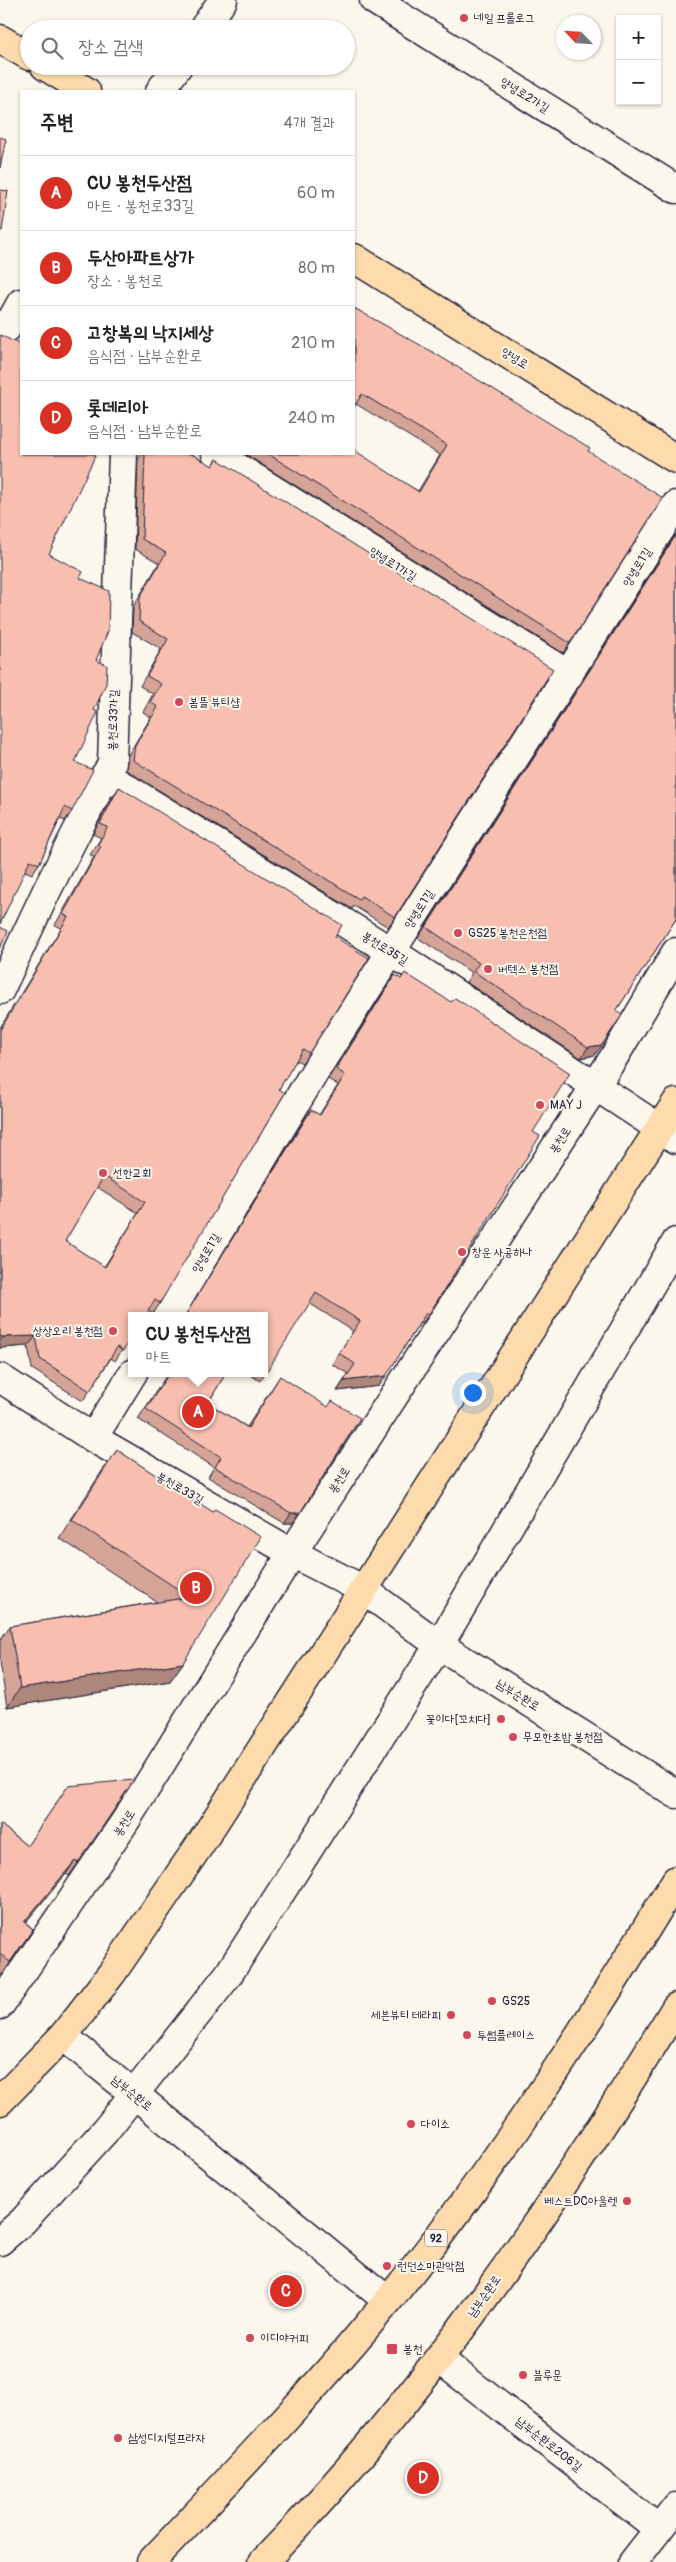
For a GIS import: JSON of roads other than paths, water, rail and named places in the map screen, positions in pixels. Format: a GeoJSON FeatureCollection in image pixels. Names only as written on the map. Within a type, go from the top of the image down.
{"type":"FeatureCollection","features":[{"type":"Feature","properties":{"kind":"main road"},"geometry":{"type":"LineString","coordinates":[[0,39],[20,51]]}},
{"type":"Feature","properties":{"kind":"main road"},"geometry":{"type":"LineString","coordinates":[[60,75],[84,90]]}},
{"type":"Feature","properties":{"kind":"main road","name":"양녕로"},"geometry":{"type":"LineString","coordinates":[[355,259],[676,459]]}},
{"type":"Feature","properties":{"kind":"main road"},"geometry":{"type":"LineString","coordinates":[[0,2101],[63,2036],[112,1973],[201,1843],[364,1590],[668,1134],[676,1103]]}},
{"type":"Feature","properties":{"kind":"main road","name":"92"},"geometry":{"type":"LineString","coordinates":[[151,2562],[296,2408],[388,2301],[505,2146],[619,1974],[676,1880]]}},
{"type":"Feature","properties":{"kind":"main road","name":"남부순환로"},"geometry":{"type":"LineString","coordinates":[[263,2562],[355,2460],[439,2359],[565,2181],[676,2007]]}},
{"type":"Feature","properties":{"kind":"street"},"geometry":{"type":"LineString","coordinates":[[209,20],[223,0]]}},
{"type":"Feature","properties":{"kind":"street","name":"양녕로2가길"},"geometry":{"type":"LineString","coordinates":[[374,0],[676,189]]}},
{"type":"Feature","properties":{"kind":"street"},"geometry":{"type":"LineString","coordinates":[[161,90],[172,75]]}},
{"type":"Feature","properties":{"kind":"street"},"geometry":{"type":"LineString","coordinates":[[9,330],[20,305]]}},
{"type":"Feature","properties":{"kind":"street","name":"봉천로33가길"},"geometry":{"type":"LineString","coordinates":[[0,990],[47,890],[112,763],[123,455]]}},
{"type":"Feature","properties":{"kind":"street","name":"양녕로1가길"},"geometry":{"type":"LineString","coordinates":[[218,455],[569,675]]}},
{"type":"Feature","properties":{"kind":"street","name":"양녕로1길"},"geometry":{"type":"LineString","coordinates":[[170,1312],[320,1063],[676,505]]}},
{"type":"Feature","properties":{"kind":"street","name":"봉천로35길"},"geometry":{"type":"LineString","coordinates":[[105,775],[392,952],[668,1134]]}},
{"type":"Feature","properties":{"kind":"street","name":"봉천로"},"geometry":{"type":"LineString","coordinates":[[0,2005],[126,1820],[292,1553],[595,1085],[676,952]]}},
{"type":"Feature","properties":{"kind":"street"},"geometry":{"type":"LineString","coordinates":[[0,2241],[23,2221],[105,2131],[228,1975],[439,1645],[676,1242]]}},
{"type":"Feature","properties":{"kind":"street"},"geometry":{"type":"LineString","coordinates":[[93,1438],[131,1377]]}},
{"type":"Feature","properties":{"kind":"street","name":"봉천로33길"},"geometry":{"type":"LineString","coordinates":[[0,1378],[93,1438],[292,1553],[364,1590]]}},
{"type":"Feature","properties":{"kind":"street","name":"남부순환로"},"geometry":{"type":"LineString","coordinates":[[364,1590],[439,1645],[676,1794]]}},
{"type":"Feature","properties":{"kind":"street","name":"남부순환로"},"geometry":{"type":"LineString","coordinates":[[63,2036],[388,2301]]}},
{"type":"Feature","properties":{"kind":"street","name":"남부순환로206길"},"geometry":{"type":"LineString","coordinates":[[439,2359],[659,2529]]}},
{"type":"Feature","properties":{"kind":"street"},"geometry":{"type":"LineString","coordinates":[[633,2562],[676,2507]]}},
{"type":"Feature","properties":{"kind":"place","name":"네일 프롤로그"},"geometry":{"type":"Point","coordinates":[464,18]}},
{"type":"Feature","properties":{"kind":"place","name":"봄뜰 뷰티샵"},"geometry":{"type":"Point","coordinates":[179,702]}},
{"type":"Feature","properties":{"kind":"place","name":"GS25 봉천은천점"},"geometry":{"type":"Point","coordinates":[458,933]}},
{"type":"Feature","properties":{"kind":"place","name":"버텍스 봉천점"},"geometry":{"type":"Point","coordinates":[488,969]}},
{"type":"Feature","properties":{"kind":"place","name":"MAY J"},"geometry":{"type":"Point","coordinates":[540,1105]}},
{"type":"Feature","properties":{"kind":"place","name":"선한교회"},"geometry":{"type":"Point","coordinates":[103,1173]}},
{"type":"Feature","properties":{"kind":"place","name":"창운 사공하나"},"geometry":{"type":"Point","coordinates":[462,1252]}},
{"type":"Feature","properties":{"kind":"place","name":"상상오리 봉천점"},"geometry":{"type":"Point","coordinates":[113,1331]}},
{"type":"Feature","properties":{"kind":"place","name":"CU 봉천두산점"},"geometry":{"type":"Point","coordinates":[198,1412]}},
{"type":"Feature","properties":{"kind":"place","name":"두산아파트상가"},"geometry":{"type":"Point","coordinates":[196,1588]}},
{"type":"Feature","properties":{"kind":"place","name":"꽃이다[꼬치다]"},"geometry":{"type":"Point","coordinates":[501,1719]}},
{"type":"Feature","properties":{"kind":"place","name":"무모한초밥 봉천점"},"geometry":{"type":"Point","coordinates":[513,1737]}},
{"type":"Feature","properties":{"kind":"place","name":"GS25"},"geometry":{"type":"Point","coordinates":[492,2001]}},
{"type":"Feature","properties":{"kind":"place","name":"세븐뷰티 테라피"},"geometry":{"type":"Point","coordinates":[451,2015]}},
{"type":"Feature","properties":{"kind":"place","name":"투썸플레이스"},"geometry":{"type":"Point","coordinates":[467,2035]}},
{"type":"Feature","properties":{"kind":"place","name":"다이소"},"geometry":{"type":"Point","coordinates":[411,2124]}},
{"type":"Feature","properties":{"kind":"place","name":"베스트DC아울렛"},"geometry":{"type":"Point","coordinates":[627,2201]}},
{"type":"Feature","properties":{"kind":"place","name":"런던소마관악점"},"geometry":{"type":"Point","coordinates":[387,2266]}},
{"type":"Feature","properties":{"kind":"place","name":"고창복의 낙지세상"},"geometry":{"type":"Point","coordinates":[286,2291]}},
{"type":"Feature","properties":{"kind":"place","name":"이디야커피"},"geometry":{"type":"Point","coordinates":[250,2338]}},
{"type":"Feature","properties":{"kind":"place","name":"봉천"},"geometry":{"type":"Point","coordinates":[392,2349]}},
{"type":"Feature","properties":{"kind":"place","name":"블루문"},"geometry":{"type":"Point","coordinates":[523,2375]}},
{"type":"Feature","properties":{"kind":"place","name":"삼성디지털프라자"},"geometry":{"type":"Point","coordinates":[118,2438]}},
{"type":"Feature","properties":{"kind":"place","name":"롯데리아"},"geometry":{"type":"Point","coordinates":[423,2478]}}]}
